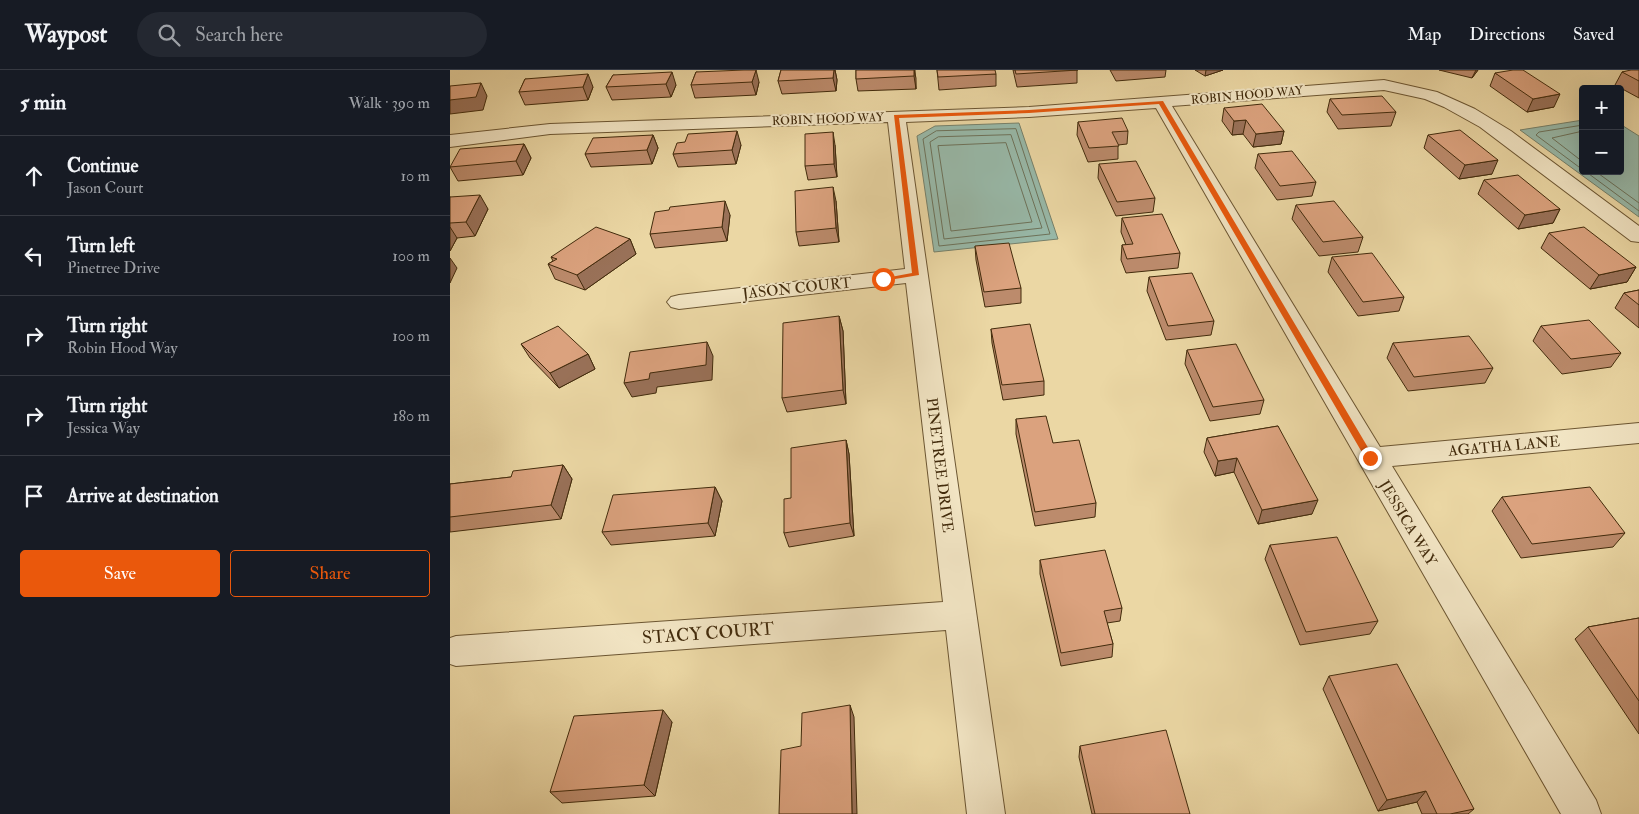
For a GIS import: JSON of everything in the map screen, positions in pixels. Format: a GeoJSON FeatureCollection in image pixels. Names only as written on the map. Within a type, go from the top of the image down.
{"type":"FeatureCollection","features":[{"type":"Feature","properties":{"kind":"street","name":"ROBIN HOOD WAY"},"geometry":{"type":"LineString","coordinates":[[450,141],[550,129],[1029,112],[1161,102],[1308,82],[1384,85],[1404,87],[1444,98],[1481,118],[1639,236]]}},
{"type":"Feature","properties":{"kind":"street","name":"JESSICA WAY"},"geometry":{"type":"LineString","coordinates":[[1161,102],[1582,814]]}},
{"type":"Feature","properties":{"kind":"street","name":"PINETREE DRIVE"},"geometry":{"type":"LineString","coordinates":[[896,116],[986,814]]}},
{"type":"Feature","properties":{"kind":"street","name":"JASON COURT"},"geometry":{"type":"LineString","coordinates":[[679,302],[916,275]]}},
{"type":"Feature","properties":{"kind":"street","name":"AGATHA LANE"},"geometry":{"type":"LineString","coordinates":[[1370,458],[1639,433]]}},
{"type":"Feature","properties":{"kind":"street","name":"STACY COURT"},"geometry":{"type":"LineString","coordinates":[[456,651],[960,615]]}},
{"type":"Feature","properties":{"kind":"water"},"geometry":{"type":"Polygon","coordinates":[[[1579,121],[1579,173],[1520,130],[1579,121]]]}},
{"type":"Feature","properties":{"kind":"water"},"geometry":{"type":"Polygon","coordinates":[[[1019,123],[1058,239],[934,252],[917,136],[935,126],[1019,123]]]}},
{"type":"Feature","properties":{"kind":"water"},"geometry":{"type":"Polygon","coordinates":[[[1624,127],[1639,136],[1639,217],[1582,175],[1624,175],[1624,127]]]}},
{"type":"Feature","properties":{"kind":"building"},"geometry":{"type":"Polygon","coordinates":[[[756,70],[752,82],[691,85],[696,72],[756,70]]]}},
{"type":"Feature","properties":{"kind":"building"},"geometry":{"type":"Polygon","coordinates":[[[781,70],[834,70],[833,78],[778,81],[781,70]]]}},
{"type":"Feature","properties":{"kind":"building"},"geometry":{"type":"Polygon","coordinates":[[[856,70],[914,70],[914,76],[856,79],[856,70]]]}},
{"type":"Feature","properties":{"kind":"building"},"geometry":{"type":"Polygon","coordinates":[[[937,70],[995,70],[996,74],[938,77],[937,70]]]}},
{"type":"Feature","properties":{"kind":"building"},"geometry":{"type":"Polygon","coordinates":[[[1015,70],[1078,70],[1016,74],[1015,70]]]}},
{"type":"Feature","properties":{"kind":"building"},"geometry":{"type":"Polygon","coordinates":[[[1523,70],[1560,94],[1533,99],[1495,73],[1523,70]]]}},
{"type":"Feature","properties":{"kind":"building"},"geometry":{"type":"Polygon","coordinates":[[[1639,70],[1639,81],[1622,72],[1639,70]]]}},
{"type":"Feature","properties":{"kind":"building"},"geometry":{"type":"Polygon","coordinates":[[[672,72],[666,84],[606,87],[613,75],[672,72]]]}},
{"type":"Feature","properties":{"kind":"building"},"geometry":{"type":"Polygon","coordinates":[[[588,74],[583,87],[519,92],[525,79],[588,74]]]}},
{"type":"Feature","properties":{"kind":"building"},"geometry":{"type":"Polygon","coordinates":[[[481,83],[476,97],[450,100],[450,86],[481,83]]]}},
{"type":"Feature","properties":{"kind":"building"},"geometry":{"type":"Polygon","coordinates":[[[1382,96],[1396,112],[1342,115],[1330,99],[1382,96]]]}},
{"type":"Feature","properties":{"kind":"building"},"geometry":{"type":"Polygon","coordinates":[[[1262,104],[1284,131],[1256,134],[1246,120],[1234,121],[1224,108],[1262,104]]]}},
{"type":"Feature","properties":{"kind":"building"},"geometry":{"type":"Polygon","coordinates":[[[1122,118],[1128,131],[1112,132],[1119,146],[1089,148],[1078,122],[1122,118]]]}},
{"type":"Feature","properties":{"kind":"building"},"geometry":{"type":"Polygon","coordinates":[[[1460,130],[1498,160],[1465,165],[1428,135],[1460,130]]]}},
{"type":"Feature","properties":{"kind":"building"},"geometry":{"type":"Polygon","coordinates":[[[737,131],[732,150],[673,154],[677,143],[685,142],[688,134],[737,131]]]}},
{"type":"Feature","properties":{"kind":"building"},"geometry":{"type":"Polygon","coordinates":[[[833,132],[834,164],[805,166],[805,134],[833,132]]]}},
{"type":"Feature","properties":{"kind":"building"},"geometry":{"type":"Polygon","coordinates":[[[653,135],[647,150],[585,154],[593,138],[653,135]]]}},
{"type":"Feature","properties":{"kind":"building"},"geometry":{"type":"Polygon","coordinates":[[[524,144],[516,161],[450,167],[460,149],[524,144]]]}},
{"type":"Feature","properties":{"kind":"building"},"geometry":{"type":"Polygon","coordinates":[[[1292,151],[1316,182],[1280,186],[1258,154],[1292,151]]]}},
{"type":"Feature","properties":{"kind":"building"},"geometry":{"type":"Polygon","coordinates":[[[1136,161],[1155,198],[1117,202],[1099,164],[1136,161]]]}},
{"type":"Feature","properties":{"kind":"building"},"geometry":{"type":"Polygon","coordinates":[[[1518,175],[1560,209],[1525,215],[1484,180],[1518,175]]]}},
{"type":"Feature","properties":{"kind":"building"},"geometry":{"type":"Polygon","coordinates":[[[833,187],[836,228],[796,232],[795,191],[833,187]]]}},
{"type":"Feature","properties":{"kind":"building"},"geometry":{"type":"Polygon","coordinates":[[[480,195],[466,222],[450,223],[450,197],[480,195]]]}},
{"type":"Feature","properties":{"kind":"building"},"geometry":{"type":"Polygon","coordinates":[[[725,201],[722,227],[650,234],[655,212],[669,210],[670,207],[725,201]]]}},
{"type":"Feature","properties":{"kind":"building"},"geometry":{"type":"Polygon","coordinates":[[[1334,201],[1363,237],[1323,242],[1296,205],[1334,201]]]}},
{"type":"Feature","properties":{"kind":"building"},"geometry":{"type":"Polygon","coordinates":[[[1162,214],[1180,253],[1127,259],[1122,245],[1133,244],[1122,218],[1162,214]]]}},
{"type":"Feature","properties":{"kind":"building"},"geometry":{"type":"Polygon","coordinates":[[[596,227],[630,239],[577,275],[548,264],[557,259],[551,257],[596,227]]]}},
{"type":"Feature","properties":{"kind":"building"},"geometry":{"type":"Polygon","coordinates":[[[1584,227],[1636,267],[1599,275],[1549,233],[1584,227]]]}},
{"type":"Feature","properties":{"kind":"building"},"geometry":{"type":"Polygon","coordinates":[[[1009,243],[1021,288],[984,292],[975,246],[1009,243]]]}},
{"type":"Feature","properties":{"kind":"building"},"geometry":{"type":"Polygon","coordinates":[[[1372,253],[1404,297],[1363,302],[1332,257],[1372,253]]]}},
{"type":"Feature","properties":{"kind":"building"},"geometry":{"type":"Polygon","coordinates":[[[1192,273],[1214,321],[1168,326],[1149,277],[1192,273]]]}},
{"type":"Feature","properties":{"kind":"building"},"geometry":{"type":"Polygon","coordinates":[[[1639,290],[1639,305],[1624,293],[1639,290]]]}},
{"type":"Feature","properties":{"kind":"building"},"geometry":{"type":"Polygon","coordinates":[[[839,316],[843,390],[782,398],[783,323],[839,316]]]}},
{"type":"Feature","properties":{"kind":"building"},"geometry":{"type":"Polygon","coordinates":[[[1589,320],[1621,353],[1571,359],[1541,326],[1589,320]]]}},
{"type":"Feature","properties":{"kind":"building"},"geometry":{"type":"Polygon","coordinates":[[[1030,324],[1044,381],[1002,385],[991,329],[1030,324]]]}},
{"type":"Feature","properties":{"kind":"building"},"geometry":{"type":"Polygon","coordinates":[[[558,326],[588,354],[550,373],[521,344],[558,326]]]}},
{"type":"Feature","properties":{"kind":"building"},"geometry":{"type":"Polygon","coordinates":[[[1469,336],[1493,368],[1414,377],[1393,343],[1469,336]]]}},
{"type":"Feature","properties":{"kind":"building"},"geometry":{"type":"Polygon","coordinates":[[[707,342],[706,365],[650,373],[649,379],[624,383],[630,352],[707,342]]]}},
{"type":"Feature","properties":{"kind":"building"},"geometry":{"type":"Polygon","coordinates":[[[1236,344],[1264,400],[1213,407],[1187,350],[1236,344]]]}},
{"type":"Feature","properties":{"kind":"building"},"geometry":{"type":"Polygon","coordinates":[[[1046,416],[1053,443],[1079,440],[1096,503],[1035,512],[1016,419],[1046,416]]]}},
{"type":"Feature","properties":{"kind":"building"},"geometry":{"type":"Polygon","coordinates":[[[1278,426],[1318,500],[1262,510],[1237,458],[1218,461],[1207,438],[1278,426]]]}},
{"type":"Feature","properties":{"kind":"building"},"geometry":{"type":"Polygon","coordinates":[[[846,440],[850,523],[784,533],[784,499],[791,498],[791,448],[846,440]]]}},
{"type":"Feature","properties":{"kind":"building"},"geometry":{"type":"Polygon","coordinates":[[[563,465],[551,505],[450,517],[450,484],[511,477],[513,471],[563,465]]]}},
{"type":"Feature","properties":{"kind":"building"},"geometry":{"type":"Polygon","coordinates":[[[715,487],[708,523],[602,532],[613,495],[715,487]]]}},
{"type":"Feature","properties":{"kind":"building"},"geometry":{"type":"Polygon","coordinates":[[[1590,487],[1625,533],[1532,544],[1502,497],[1590,487]]]}},
{"type":"Feature","properties":{"kind":"building"},"geometry":{"type":"Polygon","coordinates":[[[1337,537],[1378,621],[1306,632],[1270,545],[1337,537]]]}},
{"type":"Feature","properties":{"kind":"building"},"geometry":{"type":"Polygon","coordinates":[[[1105,550],[1122,608],[1104,611],[1113,644],[1061,653],[1040,560],[1105,550]]]}},
{"type":"Feature","properties":{"kind":"building"},"geometry":{"type":"Polygon","coordinates":[[[1639,618],[1639,701],[1588,627],[1639,618]]]}},
{"type":"Feature","properties":{"kind":"building"},"geometry":{"type":"Polygon","coordinates":[[[1397,664],[1474,809],[1450,814],[1437,814],[1426,791],[1387,800],[1329,676],[1397,664]]]}},
{"type":"Feature","properties":{"kind":"building"},"geometry":{"type":"Polygon","coordinates":[[[850,705],[852,814],[779,814],[781,750],[801,746],[802,713],[850,705]]]}},
{"type":"Feature","properties":{"kind":"building"},"geometry":{"type":"Polygon","coordinates":[[[663,710],[644,785],[550,792],[574,716],[663,710]]]}},
{"type":"Feature","properties":{"kind":"building"},"geometry":{"type":"Polygon","coordinates":[[[1166,730],[1190,814],[1095,814],[1080,746],[1166,730]]]}},
{"type":"Feature","properties":{"kind":"route"},"geometry":{"type":"LineString","coordinates":[[883,279],[916,275],[896,116],[1029,112],[1161,102],[1370,458]]}}]}
